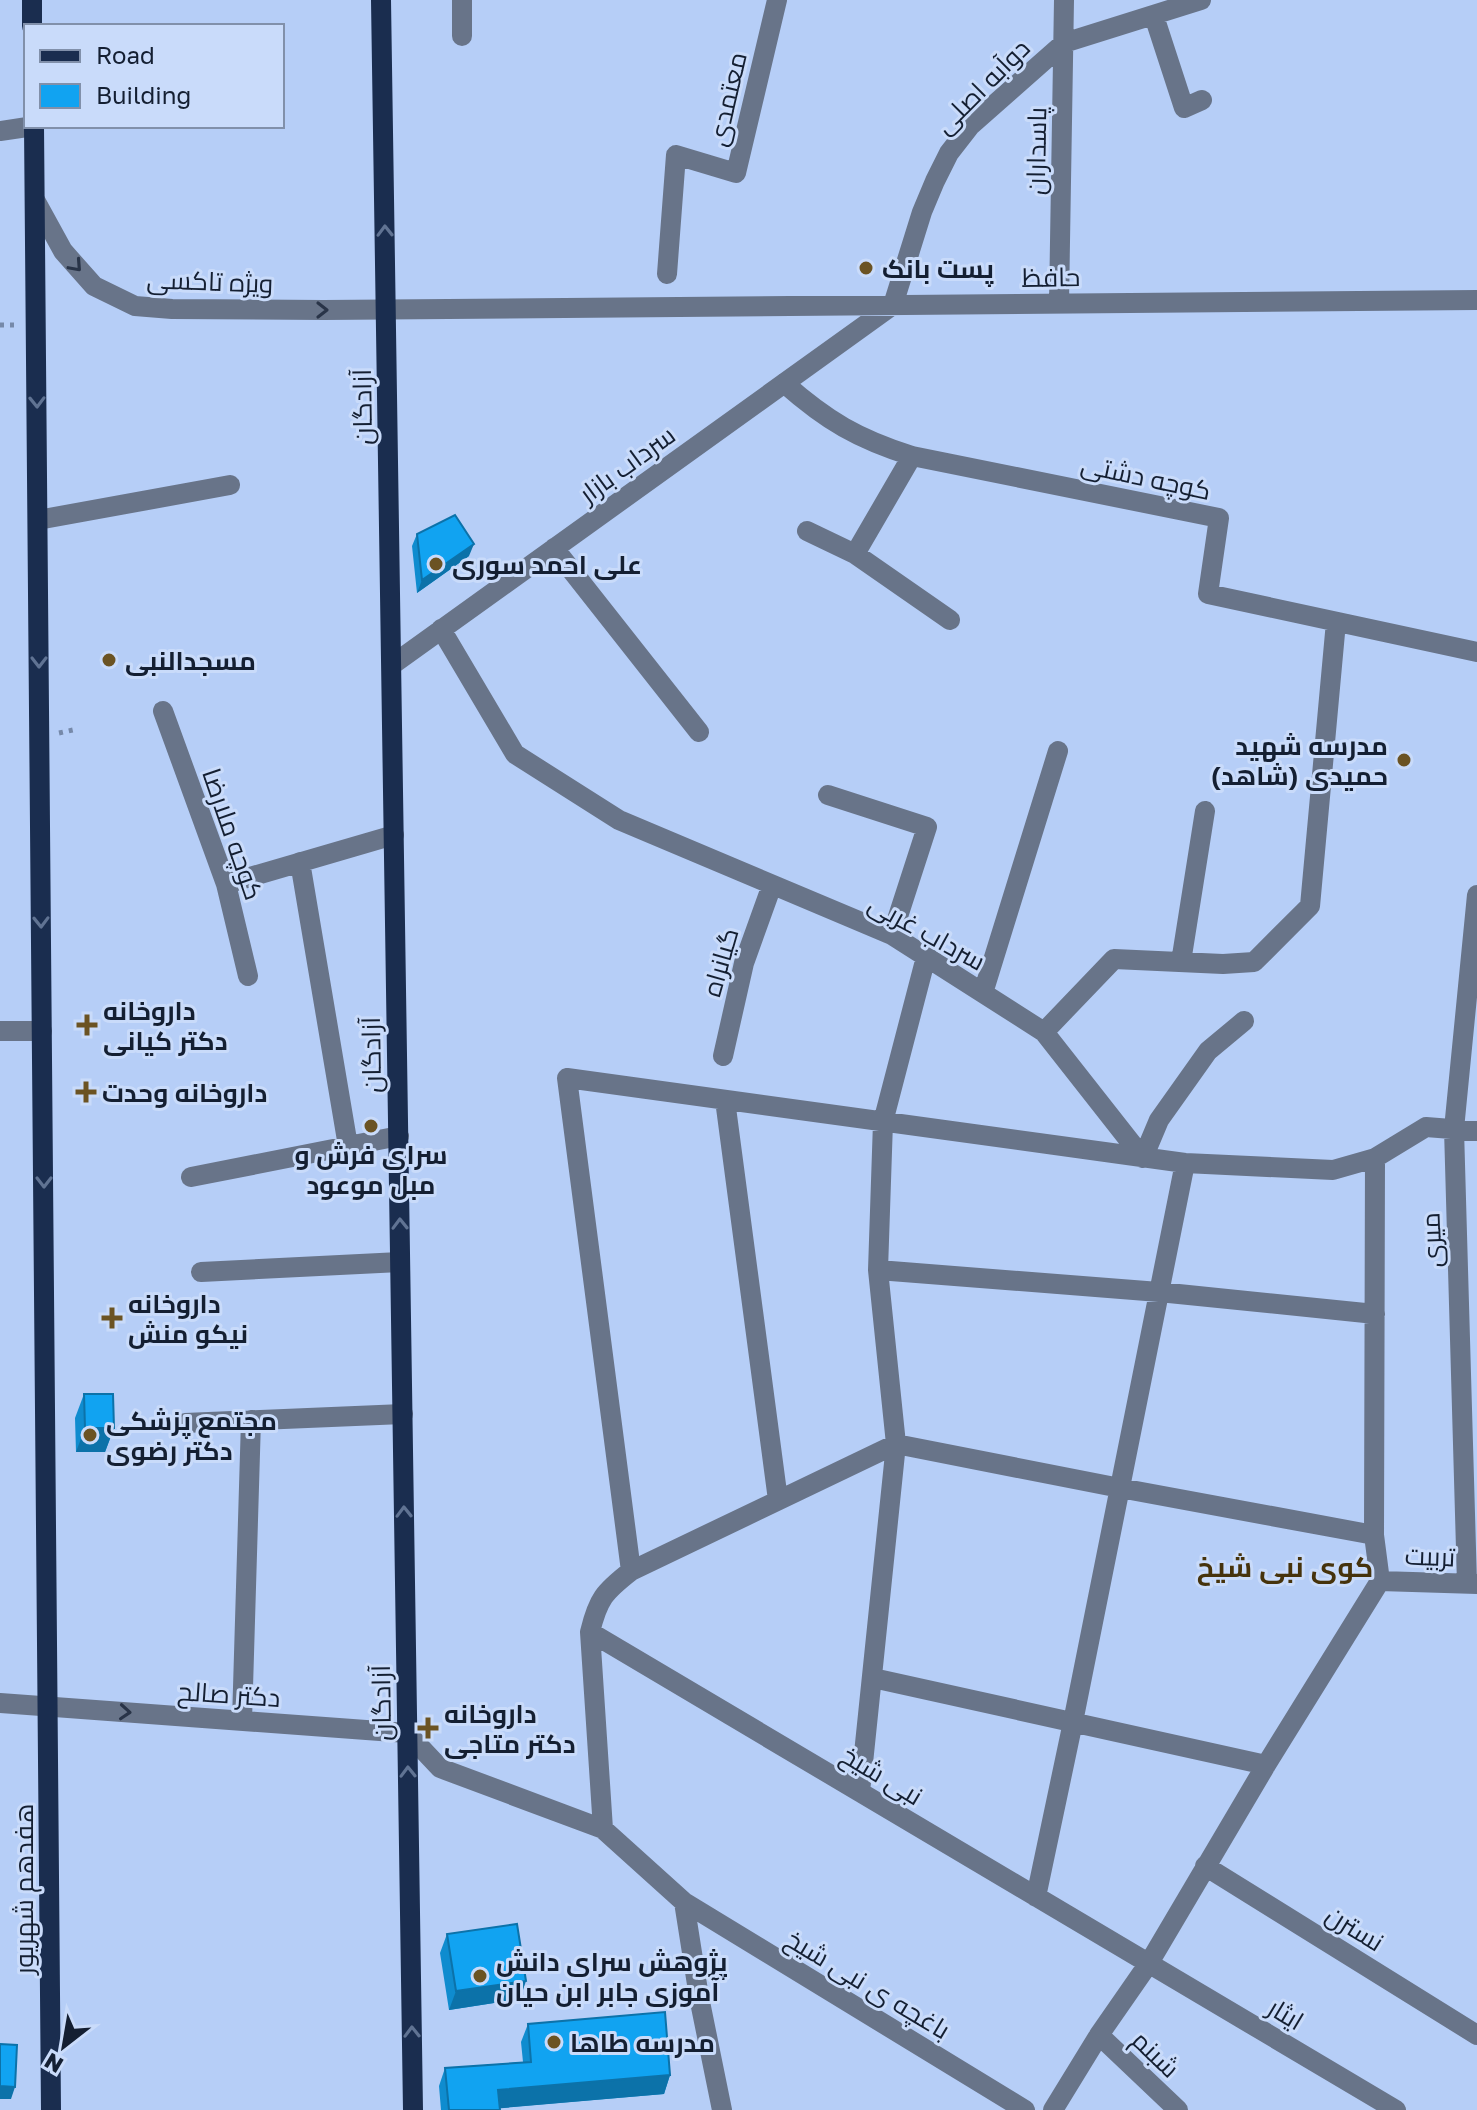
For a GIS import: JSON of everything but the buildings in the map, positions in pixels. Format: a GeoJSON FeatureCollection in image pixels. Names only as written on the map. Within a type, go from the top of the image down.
{"type":"FeatureCollection","features":[{"type":"Feature","properties":{"kind":"main road"},"geometry":{"type":"LineString","coordinates":[[32,0],[32,24]]}},
{"type":"Feature","properties":{"kind":"main road","name":"آزادگان"},"geometry":{"type":"LineString","coordinates":[[381,0],[413,2110]]}},
{"type":"Feature","properties":{"kind":"main road","name":"هفدهم شهریور"},"geometry":{"type":"LineString","coordinates":[[34,128],[51,2110]]}},
{"type":"Feature","properties":{"kind":"street"},"geometry":{"type":"LineString","coordinates":[[462,0],[462,36]]}},
{"type":"Feature","properties":{"kind":"street","name":"معتمدی"},"geometry":{"type":"LineString","coordinates":[[667,274],[676,155],[736,173],[777,0]]}},
{"type":"Feature","properties":{"kind":"street","name":"پاسداران"},"geometry":{"type":"LineString","coordinates":[[1059,303],[1064,0]]}},
{"type":"Feature","properties":{"kind":"street","name":"دوآبه اصلی"},"geometry":{"type":"LineString","coordinates":[[893,305],[922,212],[949,153],[970,126],[1064,43],[1201,0]]}},
{"type":"Feature","properties":{"kind":"street"},"geometry":{"type":"LineString","coordinates":[[1154,16],[1184,108],[1202,100]]}},
{"type":"Feature","properties":{"kind":"street"},"geometry":{"type":"LineString","coordinates":[[0,131],[24,127]]}},
{"type":"Feature","properties":{"kind":"street","name":"ویژه تاکسی"},"geometry":{"type":"LineString","coordinates":[[35,200],[63,251],[94,286],[135,306],[386,309]]}},
{"type":"Feature","properties":{"kind":"street","name":"حافظ"},"geometry":{"type":"LineString","coordinates":[[386,309],[1477,300]]}},
{"type":"Feature","properties":{"kind":"street","name":"سرداب بازار"},"geometry":{"type":"LineString","coordinates":[[392,665],[893,305]]}},
{"type":"Feature","properties":{"kind":"street","name":"کوچه دشتی"},"geometry":{"type":"LineString","coordinates":[[784,383],[831,421],[856,436],[912,456],[1219,518],[1208,594],[1477,652]]}},
{"type":"Feature","properties":{"kind":"street"},"geometry":{"type":"LineString","coordinates":[[855,554],[912,456]]}},
{"type":"Feature","properties":{"kind":"street"},"geometry":{"type":"LineString","coordinates":[[38,520],[230,485]]}},
{"type":"Feature","properties":{"kind":"street"},"geometry":{"type":"LineString","coordinates":[[807,531],[855,554],[950,620]]}},
{"type":"Feature","properties":{"kind":"street"},"geometry":{"type":"LineString","coordinates":[[554,548],[699,732]]}},
{"type":"Feature","properties":{"kind":"street"},"geometry":{"type":"LineString","coordinates":[[1044,1032],[1114,959],[1223,964],[1254,962],[1310,906],[1336,622]]}},
{"type":"Feature","properties":{"kind":"street","name":"سرداب غربی"},"geometry":{"type":"LineString","coordinates":[[441,629],[515,754],[619,820],[892,935],[1044,1032],[1143,1158]]}},
{"type":"Feature","properties":{"kind":"street","name":"کوچه ملارضا"},"geometry":{"type":"LineString","coordinates":[[163,711],[226,884],[248,976]]}},
{"type":"Feature","properties":{"kind":"street"},"geometry":{"type":"LineString","coordinates":[[983,993],[1058,751]]}},
{"type":"Feature","properties":{"kind":"street"},"geometry":{"type":"LineString","coordinates":[[828,795],[927,827],[892,935]]}},
{"type":"Feature","properties":{"kind":"street"},"geometry":{"type":"LineString","coordinates":[[1181,962],[1205,811]]}},
{"type":"Feature","properties":{"kind":"street"},"geometry":{"type":"LineString","coordinates":[[226,884],[394,835]]}},
{"type":"Feature","properties":{"kind":"street"},"geometry":{"type":"LineString","coordinates":[[300,862],[348,1146]]}},
{"type":"Feature","properties":{"kind":"street","name":"گیانراه"},"geometry":{"type":"LineString","coordinates":[[723,1056],[744,963],[772,885]]}},
{"type":"Feature","properties":{"kind":"street","name":"میری"},"geometry":{"type":"LineString","coordinates":[[1472,1584],[1469,1354],[1454,1129],[1477,895]]}},
{"type":"Feature","properties":{"kind":"street"},"geometry":{"type":"LineString","coordinates":[[860,1792],[896,1444],[878,1270],[883,1122],[926,957]]}},
{"type":"Feature","properties":{"kind":"street"},"geometry":{"type":"LineString","coordinates":[[1143,1158],[1159,1120],[1208,1051],[1244,1021]]}},
{"type":"Feature","properties":{"kind":"street"},"geometry":{"type":"LineString","coordinates":[[0,1031],[42,1031]]}},
{"type":"Feature","properties":{"kind":"street"},"geometry":{"type":"LineString","coordinates":[[631,1571],[567,1078],[1185,1163],[1333,1170],[1375,1158],[1426,1127],[1477,1131]]}},
{"type":"Feature","properties":{"kind":"street"},"geometry":{"type":"LineString","coordinates":[[725,1100],[778,1500]]}},
{"type":"Feature","properties":{"kind":"street"},"geometry":{"type":"LineString","coordinates":[[191,1177],[399,1136]]}},
{"type":"Feature","properties":{"kind":"street"},"geometry":{"type":"LineString","coordinates":[[1053,2110],[1099,2035],[1149,1963],[1380,1581],[1374,1535],[1375,1158]]}},
{"type":"Feature","properties":{"kind":"street"},"geometry":{"type":"LineString","coordinates":[[1036,1897],[1185,1163]]}},
{"type":"Feature","properties":{"kind":"street"},"geometry":{"type":"LineString","coordinates":[[201,1272],[400,1262]]}},
{"type":"Feature","properties":{"kind":"street"},"geometry":{"type":"LineString","coordinates":[[878,1270],[1159,1292],[1375,1314]]}},
{"type":"Feature","properties":{"kind":"street"},"geometry":{"type":"LineString","coordinates":[[185,1423],[403,1414]]}},
{"type":"Feature","properties":{"kind":"street"},"geometry":{"type":"LineString","coordinates":[[242,1721],[251,1420]]}},
{"type":"Feature","properties":{"kind":"street"},"geometry":{"type":"LineString","coordinates":[[407,1733],[440,1768],[603,1829],[590,1632],[595,1611],[609,1589],[631,1571],[896,1444],[1374,1535]]}},
{"type":"Feature","properties":{"kind":"street","name":"تربیت"},"geometry":{"type":"LineString","coordinates":[[1380,1581],[1472,1584]]}},
{"type":"Feature","properties":{"kind":"street","name":"نبی شیخ"},"geometry":{"type":"LineString","coordinates":[[590,1632],[1149,1963]]}},
{"type":"Feature","properties":{"kind":"street"},"geometry":{"type":"LineString","coordinates":[[873,1678],[1266,1765]]}},
{"type":"Feature","properties":{"kind":"street","name":"دکتر صالح"},"geometry":{"type":"LineString","coordinates":[[0,1703],[407,1733]]}},
{"type":"Feature","properties":{"kind":"street","name":"باغچه ی نبی شیخ"},"geometry":{"type":"LineString","coordinates":[[603,1829],[684,1902],[1025,2110]]}},
{"type":"Feature","properties":{"kind":"street","name":"نسترن"},"geometry":{"type":"LineString","coordinates":[[1205,1866],[1477,2035]]}},
{"type":"Feature","properties":{"kind":"street"},"geometry":{"type":"LineString","coordinates":[[684,1902],[722,2110]]}},
{"type":"Feature","properties":{"kind":"street","name":"ایثار"},"geometry":{"type":"LineString","coordinates":[[1149,1963],[1396,2110]]}},
{"type":"Feature","properties":{"kind":"street","name":"شبنم"},"geometry":{"type":"LineString","coordinates":[[1099,2035],[1178,2110]]}},
{"type":"Feature","properties":{"kind":"place","name":"پست بانک"},"geometry":{"type":"Point","coordinates":[866,268]}},
{"type":"Feature","properties":{"kind":"place","name":"علی احمد سوری"},"geometry":{"type":"Point","coordinates":[436,564]}},
{"type":"Feature","properties":{"kind":"place","name":"مسجدالنبی"},"geometry":{"type":"Point","coordinates":[109,660]}},
{"type":"Feature","properties":{"kind":"place","name":"مدرسه شهید حمیدی (شاهد)"},"geometry":{"type":"Point","coordinates":[1404,760]}},
{"type":"Feature","properties":{"kind":"place","name":"داروخانه دکتر کیانی"},"geometry":{"type":"Point","coordinates":[87,1025]}},
{"type":"Feature","properties":{"kind":"place","name":"داروخانه وحدت"},"geometry":{"type":"Point","coordinates":[86,1092]}},
{"type":"Feature","properties":{"kind":"place","name":"سرای فرش و مبل موعود"},"geometry":{"type":"Point","coordinates":[371,1126]}},
{"type":"Feature","properties":{"kind":"place","name":"داروخانه نیکو منش"},"geometry":{"type":"Point","coordinates":[112,1318]}},
{"type":"Feature","properties":{"kind":"place","name":"مجتمع پزشکی دکتر رضوی"},"geometry":{"type":"Point","coordinates":[90,1435]}},
{"type":"Feature","properties":{"kind":"place","name":"داروخانه دکتر متاجی"},"geometry":{"type":"Point","coordinates":[428,1728]}},
{"type":"Feature","properties":{"kind":"place","name":"پژوهش سرای دانش آموزی جابر ابن حیان"},"geometry":{"type":"Point","coordinates":[480,1976]}},
{"type":"Feature","properties":{"kind":"place","name":"مدرسه طاها"},"geometry":{"type":"Point","coordinates":[554,2042]}},
{"type":"Feature","properties":{"kind":"district","name":"کوی نبی شیخ"},"geometry":{"type":"Point","coordinates":[1285,1566]}}]}
